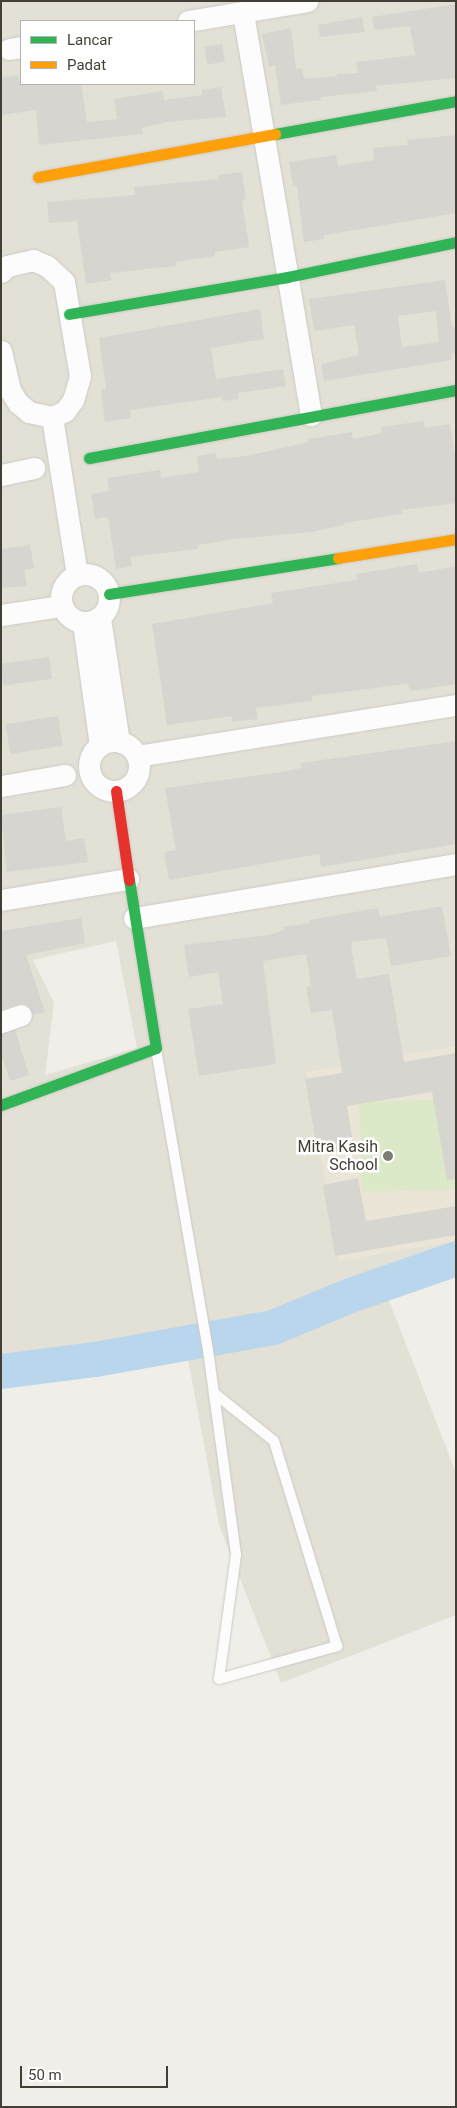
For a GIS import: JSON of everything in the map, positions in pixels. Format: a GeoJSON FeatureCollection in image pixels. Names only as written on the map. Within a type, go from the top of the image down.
{"type":"FeatureCollection","features":[{"type":"Feature","properties":{"kind":"street"},"geometry":{"type":"LineString","coordinates":[[195,20],[307,1]]}},
{"type":"Feature","properties":{"kind":"street"},"geometry":{"type":"LineString","coordinates":[[243,13],[311,416]]}},
{"type":"Feature","properties":{"kind":"street"},"geometry":{"type":"LineString","coordinates":[[38,177],[264,138],[456,101]]}},
{"type":"Feature","properties":{"kind":"street"},"geometry":{"type":"LineString","coordinates":[[69,314],[287,277],[456,242]]}},
{"type":"Feature","properties":{"kind":"street"},"geometry":{"type":"LineString","coordinates":[[1,272],[20,262],[33,260],[47,266],[64,282],[80,376],[78,389],[64,410],[52,417],[29,412],[18,403],[10,390],[1,351]]}},
{"type":"Feature","properties":{"kind":"street"},"geometry":{"type":"LineString","coordinates":[[88,458],[456,390]]}},
{"type":"Feature","properties":{"kind":"street"},"geometry":{"type":"LineString","coordinates":[[52,417],[77,575]]}},
{"type":"Feature","properties":{"kind":"street"},"geometry":{"type":"LineString","coordinates":[[1,475],[34,468]]}},
{"type":"Feature","properties":{"kind":"street"},"geometry":{"type":"LineString","coordinates":[[109,594],[456,539]]}},
{"type":"Feature","properties":{"kind":"street"},"geometry":{"type":"LineString","coordinates":[[77,575],[93,575],[106,586],[109,594],[106,611],[91,620],[74,620],[61,606],[64,586],[77,575]]}},
{"type":"Feature","properties":{"kind":"street"},"geometry":{"type":"LineString","coordinates":[[1,615],[61,606]]}},
{"type":"Feature","properties":{"kind":"street"},"geometry":{"type":"LineString","coordinates":[[91,620],[110,744]]}},
{"type":"Feature","properties":{"kind":"street"},"geometry":{"type":"LineString","coordinates":[[136,756],[456,705]]}},
{"type":"Feature","properties":{"kind":"street"},"geometry":{"type":"LineString","coordinates":[[110,744],[130,747],[136,756],[138,764],[135,779],[116,791],[99,786],[91,776],[89,761],[110,744]]}},
{"type":"Feature","properties":{"kind":"street"},"geometry":{"type":"LineString","coordinates":[[1,786],[65,775]]}},
{"type":"Feature","properties":{"kind":"street"},"geometry":{"type":"LineString","coordinates":[[1,1105],[156,1048],[134,918],[116,791]]}},
{"type":"Feature","properties":{"kind":"street"},"geometry":{"type":"LineString","coordinates":[[134,918],[456,864]]}},
{"type":"Feature","properties":{"kind":"street"},"geometry":{"type":"LineString","coordinates":[[1,900],[128,879]]}},
{"type":"Feature","properties":{"kind":"street"},"geometry":{"type":"LineString","coordinates":[[1,1022],[21,1015]]}},
{"type":"Feature","properties":{"kind":"lane"},"geometry":{"type":"LineString","coordinates":[[156,1048],[208,1350],[236,1555],[219,1679],[337,1646],[274,1441],[214,1393]]}},
{"type":"Feature","properties":{"kind":"shaded area"},"geometry":{"type":"Polygon","coordinates":[[[1,1],[456,1],[456,1248],[378,1272],[456,1473],[456,1615],[281,1683],[219,1525],[184,1338],[1,1364],[1,1]],[[116,941],[33,960],[54,1003],[45,1075],[137,1048],[116,941]]]}},
{"type":"Feature","properties":{"kind":"shaded area","name":"Mitra Kasih School"},"geometry":{"type":"Polygon","coordinates":[[[456,1046],[456,1241],[339,1261],[306,1072],[456,1046]]]}},
{"type":"Feature","properties":{"kind":"green space"},"geometry":{"type":"Polygon","coordinates":[[[453,1099],[456,1189],[362,1192],[359,1102],[453,1099]]]}},
{"type":"Feature","properties":{"kind":"building"},"geometry":{"type":"Polygon","coordinates":[[[456,4],[456,78],[376,86],[377,91],[321,97],[321,100],[281,105],[275,65],[269,67],[262,34],[291,28],[296,69],[302,68],[304,79],[358,73],[356,62],[415,55],[410,26],[374,30],[372,17],[456,4]]]}},
{"type":"Feature","properties":{"kind":"building"},"geometry":{"type":"Polygon","coordinates":[[[362,17],[365,32],[320,37],[318,25],[362,17]]]}},
{"type":"Feature","properties":{"kind":"building"},"geometry":{"type":"Polygon","coordinates":[[[222,44],[225,62],[207,65],[204,47],[222,44]]]}},
{"type":"Feature","properties":{"kind":"building"},"geometry":{"type":"Polygon","coordinates":[[[18,75],[20,85],[81,85],[87,122],[117,119],[114,99],[163,91],[164,100],[202,95],[202,90],[221,87],[226,117],[167,122],[142,128],[143,134],[39,145],[36,110],[1,115],[1,78],[18,75]]]}},
{"type":"Feature","properties":{"kind":"building"},"geometry":{"type":"Polygon","coordinates":[[[456,135],[456,213],[324,235],[324,239],[304,242],[297,186],[293,186],[289,162],[336,155],[338,166],[374,160],[373,148],[408,145],[407,140],[456,135]]]}},
{"type":"Feature","properties":{"kind":"building"},"geometry":{"type":"Polygon","coordinates":[[[242,172],[246,200],[242,201],[249,247],[215,252],[215,256],[175,262],[176,266],[110,273],[112,280],[86,284],[77,221],[49,223],[47,202],[135,195],[134,187],[218,179],[218,175],[242,172]]]}},
{"type":"Feature","properties":{"kind":"building"},"geometry":{"type":"Polygon","coordinates":[[[445,280],[452,327],[456,327],[456,353],[451,353],[452,360],[324,381],[321,364],[359,355],[354,325],[314,331],[309,299],[445,280]],[[436,311],[398,316],[402,347],[439,342],[436,311]]]}},
{"type":"Feature","properties":{"kind":"building"},"geometry":{"type":"Polygon","coordinates":[[[260,309],[264,339],[211,348],[216,379],[283,369],[286,386],[238,393],[239,399],[222,401],[222,397],[130,410],[131,418],[105,422],[101,390],[106,389],[99,338],[260,309]]]}},
{"type":"Feature","properties":{"kind":"building"},"geometry":{"type":"Polygon","coordinates":[[[424,421],[425,428],[450,424],[456,462],[456,503],[402,510],[402,514],[344,523],[344,525],[311,532],[235,539],[198,545],[198,549],[130,557],[132,566],[116,569],[108,517],[95,519],[91,494],[109,491],[107,478],[160,470],[161,478],[199,472],[197,456],[216,453],[217,459],[246,456],[309,442],[308,439],[352,432],[353,439],[382,433],[381,427],[424,421]]]}},
{"type":"Feature","properties":{"kind":"building"},"geometry":{"type":"Polygon","coordinates":[[[30,545],[34,568],[24,570],[27,586],[1,588],[1,549],[30,545]]]}},
{"type":"Feature","properties":{"kind":"building"},"geometry":{"type":"Polygon","coordinates":[[[417,564],[419,573],[456,566],[456,684],[410,691],[408,684],[405,684],[312,696],[312,701],[256,708],[258,719],[232,722],[232,716],[167,725],[152,624],[273,603],[271,593],[357,580],[356,574],[417,564]]]}},
{"type":"Feature","properties":{"kind":"building"},"geometry":{"type":"Polygon","coordinates":[[[49,657],[52,679],[4,686],[1,664],[49,657]]]}},
{"type":"Feature","properties":{"kind":"building"},"geometry":{"type":"Polygon","coordinates":[[[58,716],[63,746],[10,754],[6,724],[58,716]]]}},
{"type":"Feature","properties":{"kind":"building"},"geometry":{"type":"Polygon","coordinates":[[[456,741],[456,844],[321,867],[319,854],[169,880],[164,852],[176,850],[165,788],[282,772],[301,768],[301,763],[456,741]]]}},
{"type":"Feature","properties":{"kind":"building"},"geometry":{"type":"Polygon","coordinates":[[[61,807],[66,841],[84,838],[88,862],[7,872],[1,815],[61,807]]]}},
{"type":"Feature","properties":{"kind":"building"},"geometry":{"type":"Polygon","coordinates":[[[442,906],[451,956],[391,966],[386,938],[352,942],[351,947],[357,979],[389,974],[404,1062],[456,1053],[456,1179],[447,1180],[432,1092],[347,1106],[354,1148],[318,1154],[305,1079],[342,1073],[332,1010],[311,1013],[306,987],[311,986],[306,954],[263,961],[276,1064],[199,1076],[188,1009],[223,1004],[218,972],[189,977],[184,945],[269,935],[284,930],[283,927],[309,923],[309,920],[378,908],[380,917],[442,906]]]}},
{"type":"Feature","properties":{"kind":"building"},"geometry":{"type":"Polygon","coordinates":[[[81,918],[85,943],[26,955],[45,1012],[33,1015],[29,1006],[23,1003],[1,1009],[1,931],[81,918]]]}},
{"type":"Feature","properties":{"kind":"building"},"geometry":{"type":"Polygon","coordinates":[[[15,1030],[29,1075],[10,1081],[1,1054],[1,1034],[15,1030]]]}},
{"type":"Feature","properties":{"kind":"building"},"geometry":{"type":"Polygon","coordinates":[[[358,1178],[366,1221],[456,1206],[456,1235],[335,1256],[323,1185],[358,1178]]]}},
{"type":"Feature","properties":{"kind":"waterway"},"geometry":{"type":"LineString","coordinates":[[1,1371],[95,1359],[273,1327],[350,1295],[456,1258]]}},
{"type":"Feature","properties":{"kind":"traffic: fast"},"geometry":{"type":"LineString","coordinates":[[275,134],[456,101]]}},
{"type":"Feature","properties":{"kind":"traffic: fast"},"geometry":{"type":"LineString","coordinates":[[69,314],[287,277],[456,242]]}},
{"type":"Feature","properties":{"kind":"traffic: fast"},"geometry":{"type":"LineString","coordinates":[[89,458],[456,390]]}},
{"type":"Feature","properties":{"kind":"traffic: fast"},"geometry":{"type":"LineString","coordinates":[[109,594],[338,558]]}},
{"type":"Feature","properties":{"kind":"traffic: fast"},"geometry":{"type":"LineString","coordinates":[[1,1105],[156,1048],[129,880]]}},
{"type":"Feature","properties":{"kind":"traffic: slow"},"geometry":{"type":"LineString","coordinates":[[38,177],[275,134]]}},
{"type":"Feature","properties":{"kind":"traffic: slow"},"geometry":{"type":"LineString","coordinates":[[338,558],[456,539]]}},
{"type":"Feature","properties":{"kind":"traffic: jam"},"geometry":{"type":"LineString","coordinates":[[116,791],[129,880]]}},
{"type":"Feature","properties":{"kind":"place","name":"Mitra Kasih School"},"geometry":{"type":"Point","coordinates":[388,1156]}}]}
